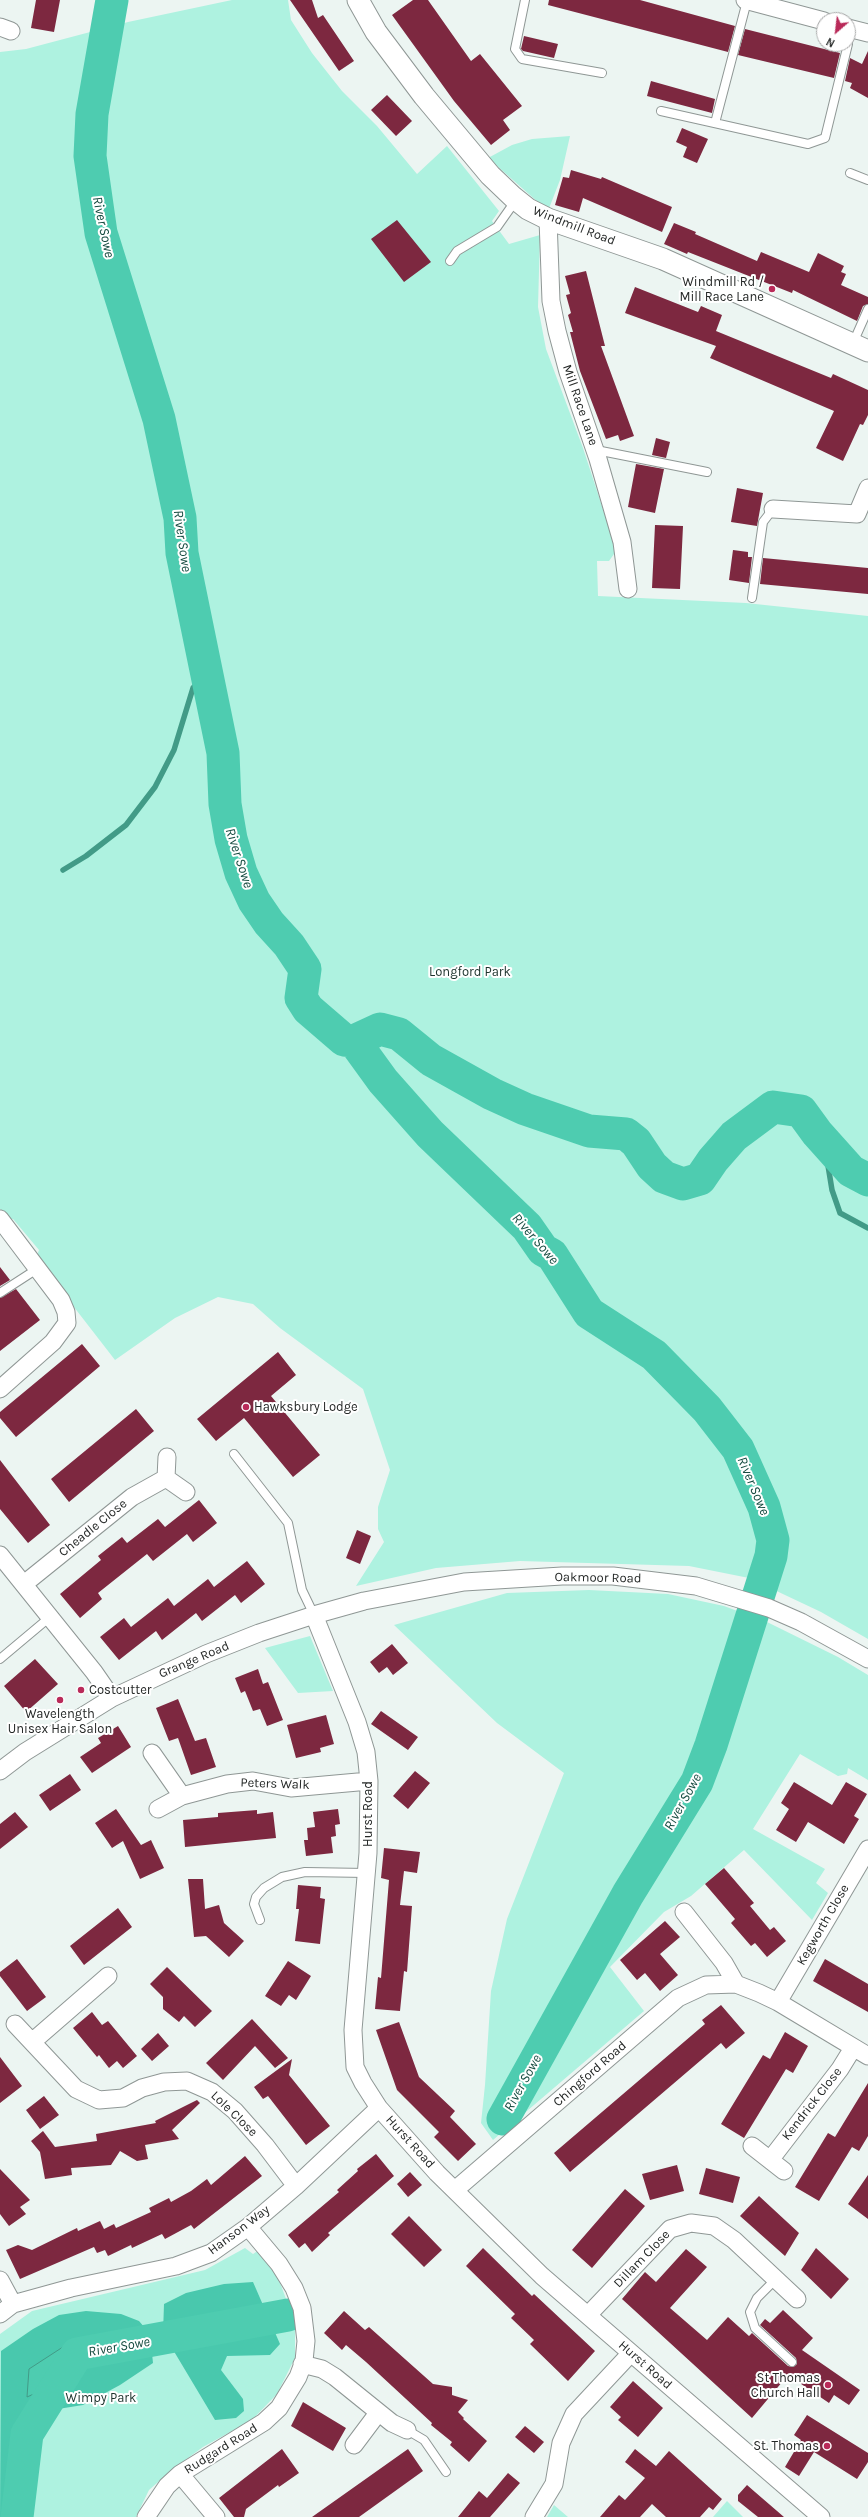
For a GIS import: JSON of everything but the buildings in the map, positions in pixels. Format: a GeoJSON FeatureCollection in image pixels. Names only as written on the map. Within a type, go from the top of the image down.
{"type":"FeatureCollection","features":[{"type":"Feature","properties":{"kind":"street","name":"Windmill Road"},"geometry":{"type":"LineString","coordinates":[[358,0],[376,32],[424,96],[490,175],[516,200],[548,219],[663,259],[860,348]]}},
{"type":"Feature","properties":{"kind":"street"},"geometry":{"type":"LineString","coordinates":[[746,0],[816,19]]}},
{"type":"Feature","properties":{"kind":"street"},"geometry":{"type":"LineString","coordinates":[[856,35],[868,33]]}},
{"type":"Feature","properties":{"kind":"street","name":"Mill Race Lane"},"geometry":{"type":"LineString","coordinates":[[548,219],[551,301],[557,330],[568,372],[596,450],[622,542],[628,589]]}},
{"type":"Feature","properties":{"kind":"street"},"geometry":{"type":"LineString","coordinates":[[773,509],[857,514],[868,488]]}},
{"type":"Feature","properties":{"kind":"street"},"geometry":{"type":"LineString","coordinates":[[0,1219],[60,1300],[66,1312],[66,1324],[53,1342],[0,1389]]}},
{"type":"Feature","properties":{"kind":"street"},"geometry":{"type":"LineString","coordinates":[[168,1457],[166,1478],[186,1492]]}},
{"type":"Feature","properties":{"kind":"street","name":"Cheadle Close"},"geometry":{"type":"LineString","coordinates":[[24,1584],[132,1497],[166,1478]]}},
{"type":"Feature","properties":{"kind":"street"},"geometry":{"type":"LineString","coordinates":[[0,1555],[94,1672],[112,1698]]}},
{"type":"Feature","properties":{"kind":"street","name":"Oakmoor Road"},"geometry":{"type":"LineString","coordinates":[[314,1615],[412,1591],[464,1582],[512,1578],[613,1576],[660,1580],[696,1586],[737,1597],[769,1608],[801,1622],[868,1659]]}},
{"type":"Feature","properties":{"kind":"street","name":"Grange Road"},"geometry":{"type":"LineString","coordinates":[[0,1771],[25,1752],[112,1698],[206,1654],[259,1633],[314,1615]]}},
{"type":"Feature","properties":{"kind":"street","name":"Hurst Road"},"geometry":{"type":"LineString","coordinates":[[314,1615],[357,1722],[366,1752],[368,1781],[367,1873],[352,2030],[355,2067],[379,2108],[455,2190],[542,2276],[588,2314],[821,2517]]}},
{"type":"Feature","properties":{"kind":"street"},"geometry":{"type":"LineString","coordinates":[[152,1753],[182,1796]]}},
{"type":"Feature","properties":{"kind":"street","name":"Peters Walk"},"geometry":{"type":"LineString","coordinates":[[158,1809],[182,1796],[227,1784],[253,1781],[291,1788],[368,1781]]}},
{"type":"Feature","properties":{"kind":"street","name":"Kegworth Close"},"geometry":{"type":"LineString","coordinates":[[778,2002],[868,1849]]}},
{"type":"Feature","properties":{"kind":"street"},"geometry":{"type":"LineString","coordinates":[[684,1912],[724,1963],[736,1984]]}},
{"type":"Feature","properties":{"kind":"street"},"geometry":{"type":"LineString","coordinates":[[32,2042],[108,1976]]}},
{"type":"Feature","properties":{"kind":"street","name":"Chingford Road"},"geometry":{"type":"LineString","coordinates":[[455,2190],[678,1998],[706,1985],[736,1984],[778,2002],[868,2056]]}},
{"type":"Feature","properties":{"kind":"street","name":"Lole Close"},"geometry":{"type":"LineString","coordinates":[[16,2024],[76,2089],[98,2100],[123,2098],[142,2088],[164,2082],[186,2081],[212,2092],[235,2111],[265,2145],[296,2186]]}},
{"type":"Feature","properties":{"kind":"street","name":"Kendrick Close"},"geometry":{"type":"LineString","coordinates":[[770,2160],[840,2069],[853,2048]]}},
{"type":"Feature","properties":{"kind":"street","name":"Hanson Way"},"geometry":{"type":"LineString","coordinates":[[7,2309],[194,2261],[211,2253],[248,2227],[296,2186],[379,2108]]}},
{"type":"Feature","properties":{"kind":"street"},"geometry":{"type":"LineString","coordinates":[[752,2146],[784,2171]]}},
{"type":"Feature","properties":{"kind":"street","name":"Dillam Close"},"geometry":{"type":"LineString","coordinates":[[588,2314],[670,2229],[691,2223],[714,2226],[734,2240],[797,2299]]}},
{"type":"Feature","properties":{"kind":"street","name":"Rudgard Road"},"geometry":{"type":"LineString","coordinates":[[146,2517],[167,2486],[180,2474],[264,2422],[279,2408],[286,2398],[302,2364],[306,2341],[302,2308],[294,2288],[279,2264],[248,2227]]}},
{"type":"Feature","properties":{"kind":"street"},"geometry":{"type":"LineString","coordinates":[[0,2280],[7,2309]]}},
{"type":"Feature","properties":{"kind":"street"},"geometry":{"type":"LineString","coordinates":[[534,2517],[554,2484],[561,2443],[574,2414],[631,2353]]}},
{"type":"Feature","properties":{"kind":"street"},"geometry":{"type":"LineString","coordinates":[[302,2364],[322,2369],[335,2377],[378,2413],[392,2423],[407,2430]]}},
{"type":"Feature","properties":{"kind":"street"},"geometry":{"type":"LineString","coordinates":[[354,2445],[378,2413]]}},
{"type":"Feature","properties":{"kind":"street","name":"Rudgard Road"},"geometry":{"type":"LineString","coordinates":[[180,2474],[216,2517]]}},
{"type":"Feature","properties":{"kind":"lane"},"geometry":{"type":"LineString","coordinates":[[525,0],[516,49],[522,59],[602,73]]}},
{"type":"Feature","properties":{"kind":"lane"},"geometry":{"type":"LineString","coordinates":[[715,123],[746,0]]}},
{"type":"Feature","properties":{"kind":"lane"},"geometry":{"type":"LineString","coordinates":[[661,111],[808,144],[825,138],[845,52]]}},
{"type":"Feature","properties":{"kind":"lane"},"geometry":{"type":"LineString","coordinates":[[850,173],[868,180]]}},
{"type":"Feature","properties":{"kind":"lane"},"geometry":{"type":"LineString","coordinates":[[450,261],[457,250],[497,227],[516,200]]}},
{"type":"Feature","properties":{"kind":"lane"},"geometry":{"type":"LineString","coordinates":[[860,348],[868,309]]}},
{"type":"Feature","properties":{"kind":"lane"},"geometry":{"type":"LineString","coordinates":[[596,450],[707,472]]}},
{"type":"Feature","properties":{"kind":"lane"},"geometry":{"type":"LineString","coordinates":[[752,598],[763,522],[773,509]]}},
{"type":"Feature","properties":{"kind":"lane"},"geometry":{"type":"LineString","coordinates":[[0,1293],[37,1269]]}},
{"type":"Feature","properties":{"kind":"lane"},"geometry":{"type":"LineString","coordinates":[[234,1454],[288,1523],[302,1590],[314,1615]]}},
{"type":"Feature","properties":{"kind":"lane"},"geometry":{"type":"LineString","coordinates":[[0,1659],[50,1617]]}},
{"type":"Feature","properties":{"kind":"lane"},"geometry":{"type":"LineString","coordinates":[[260,1920],[254,1904],[256,1897],[264,1888],[282,1877],[305,1872],[367,1873]]}},
{"type":"Feature","properties":{"kind":"lane"},"geometry":{"type":"LineString","coordinates":[[776,2280],[757,2298],[750,2312],[755,2328],[792,2362]]}},
{"type":"Feature","properties":{"kind":"lane"},"geometry":{"type":"LineString","coordinates":[[407,2430],[424,2440],[446,2472]]}},
{"type":"Feature","properties":{"kind":"green space","name":"Longford Park"},"geometry":{"type":"Polygon","coordinates":[[[232,0],[288,0],[291,20],[312,53],[342,91],[377,126],[417,174],[447,146],[499,211],[492,221],[509,244],[540,235],[538,307],[546,349],[583,448],[615,546],[614,554],[609,561],[597,561],[598,596],[746,603],[868,616],[868,1639],[821,1612],[749,1578],[689,1566],[520,1561],[436,1568],[356,1586],[384,1542],[378,1529],[378,1507],[390,1470],[363,1389],[280,1328],[253,1304],[218,1297],[175,1318],[115,1360],[36,1258],[39,1250],[13,1219],[7,1219],[0,1209],[0,52],[26,49],[128,22],[232,0]]]}},
{"type":"Feature","properties":{"kind":"green space"},"geometry":{"type":"Polygon","coordinates":[[[570,136],[560,180],[548,211],[488,158],[512,145],[532,139],[570,136]]]}},
{"type":"Feature","properties":{"kind":"green space"},"geometry":{"type":"Polygon","coordinates":[[[589,1590],[668,1594],[724,1606],[767,1622],[838,1657],[868,1675],[868,1780],[848,1768],[847,1774],[838,1776],[800,1754],[753,1829],[825,1869],[816,1883],[828,1893],[812,1920],[744,1850],[691,1896],[664,1912],[610,1967],[644,2011],[493,2140],[481,2123],[491,1991],[507,1919],[564,1773],[497,1723],[394,1625],[507,1593],[589,1590]]]}},
{"type":"Feature","properties":{"kind":"green space"},"geometry":{"type":"Polygon","coordinates":[[[310,1636],[333,1691],[298,1693],[265,1648],[310,1636]]]}},
{"type":"Feature","properties":{"kind":"green space","name":"Wimpy Park"},"geometry":{"type":"Polygon","coordinates":[[[245,2248],[253,2254],[259,2250],[279,2280],[295,2323],[295,2358],[277,2394],[252,2420],[203,2447],[173,2469],[149,2490],[136,2517],[0,2517],[0,2334],[32,2311],[205,2270],[245,2248]]]}},
{"type":"Feature","properties":{"kind":"green space"},"geometry":{"type":"Polygon","coordinates":[[[727,2501],[743,2517],[713,2517],[727,2501]]]}},
{"type":"Feature","properties":{"kind":"green space"},"geometry":{"type":"Polygon","coordinates":[[[554,2505],[568,2517],[547,2517],[554,2505]]]}},
{"type":"Feature","properties":{"kind":"shaded area"},"geometry":{"type":"Polygon","coordinates":[[[253,2282],[280,2344],[270,2355],[227,2356],[221,2370],[243,2399],[244,2411],[236,2418],[215,2420],[163,2333],[164,2304],[186,2293],[224,2284],[253,2282]]]}},
{"type":"Feature","properties":{"kind":"shaded area"},"geometry":{"type":"Polygon","coordinates":[[[86,2311],[121,2314],[139,2321],[150,2334],[153,2363],[120,2385],[83,2405],[58,2409],[27,2434],[12,2472],[19,2517],[0,2517],[1,2351],[33,2329],[59,2315],[86,2311]]]}},
{"type":"Feature","properties":{"kind":"water"},"geometry":{"type":"Polygon","coordinates":[[[90,2340],[120,2347],[74,2376],[27,2397],[29,2369],[66,2345],[90,2340]]]}},
{"type":"Feature","properties":{"kind":"waterway","name":"River Sowe"},"geometry":{"type":"LineString","coordinates":[[112,0],[92,114],[90,156],[101,233],[159,419],[180,518],[182,553],[223,753],[225,804],[231,839],[241,873],[254,901],[269,923],[289,945],[305,969],[301,998],[308,1009],[344,1040],[354,1041],[380,1029],[399,1034],[431,1060],[492,1094],[525,1109],[589,1131],[626,1134],[636,1142],[652,1166],[664,1177],[683,1184],[700,1179],[713,1160],[734,1136],[773,1107],[801,1111],[817,1133],[851,1171],[868,1180]]}},
{"type":"Feature","properties":{"kind":"waterway"},"geometry":{"type":"LineString","coordinates":[[63,870],[86,856],[126,825],[155,787],[174,750],[193,688],[208,672]]}},
{"type":"Feature","properties":{"kind":"waterway","name":"River Sowe"},"geometry":{"type":"LineString","coordinates":[[354,1041],[383,1081],[430,1134],[527,1227],[543,1250],[552,1255],[589,1313],[654,1355],[707,1409],[738,1449],[764,1507],[773,1540],[771,1556],[711,1745],[697,1782],[628,1894],[503,2119]]}},
{"type":"Feature","properties":{"kind":"waterway"},"geometry":{"type":"LineString","coordinates":[[824,1141],[832,1190],[840,1213],[868,1228]]}},
{"type":"Feature","properties":{"kind":"waterway","name":"River Sowe"},"geometry":{"type":"LineString","coordinates":[[17,2517],[27,2434],[77,2354],[288,2315]]}},
{"type":"Feature","properties":{"kind":"place","name":"Windmill Rd / Mill Race Lane"},"geometry":{"type":"Point","coordinates":[772,289]}},
{"type":"Feature","properties":{"kind":"place","name":"Hawksbury Lodge"},"geometry":{"type":"Point","coordinates":[246,1407]}},
{"type":"Feature","properties":{"kind":"place","name":"Costcutter"},"geometry":{"type":"Point","coordinates":[81,1690]}},
{"type":"Feature","properties":{"kind":"place","name":"Wavelength Unisex Hair Salon"},"geometry":{"type":"Point","coordinates":[60,1700]}},
{"type":"Feature","properties":{"kind":"place","name":"St Thomas Church Hall"},"geometry":{"type":"Point","coordinates":[828,2385]}},
{"type":"Feature","properties":{"kind":"place","name":"St. Thomas"},"geometry":{"type":"Point","coordinates":[827,2446]}}]}
